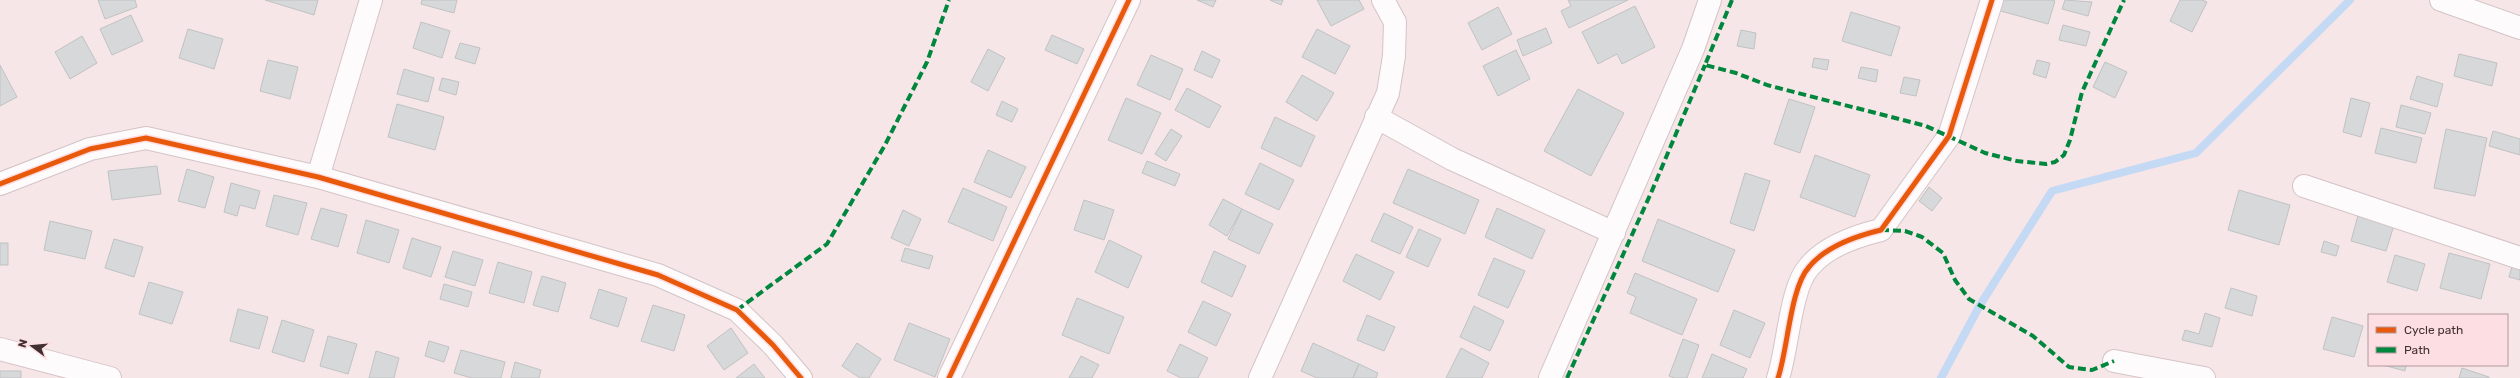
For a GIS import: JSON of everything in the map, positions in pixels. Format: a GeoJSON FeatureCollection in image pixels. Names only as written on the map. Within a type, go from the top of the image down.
{"type":"FeatureCollection","features":[{"type":"Feature","properties":{"kind":"street"},"geometry":{"type":"LineString","coordinates":[[318,177],[371,0]]}},
{"type":"Feature","properties":{"kind":"street"},"geometry":{"type":"LineString","coordinates":[[949,378],[1129,0]]}},
{"type":"Feature","properties":{"kind":"street"},"geometry":{"type":"LineString","coordinates":[[1260,378],[1388,93],[1394,56],[1395,22],[1383,0]]}},
{"type":"Feature","properties":{"kind":"street"},"geometry":{"type":"LineString","coordinates":[[1550,378],[1693,49],[1710,0]]}},
{"type":"Feature","properties":{"kind":"street"},"geometry":{"type":"LineString","coordinates":[[1778,378],[1799,286],[1808,267],[1832,249],[1856,236],[1881,230],[1949,136],[1992,0]]}},
{"type":"Feature","properties":{"kind":"street"},"geometry":{"type":"LineString","coordinates":[[2441,0],[2520,28]]}},
{"type":"Feature","properties":{"kind":"street"},"geometry":{"type":"LineString","coordinates":[[1376,117],[1452,158],[1614,233]]}},
{"type":"Feature","properties":{"kind":"street"},"geometry":{"type":"LineString","coordinates":[[0,184],[90,149],[146,138],[318,177],[658,275],[737,310],[774,345],[801,378]]}},
{"type":"Feature","properties":{"kind":"street"},"geometry":{"type":"LineString","coordinates":[[2304,186],[2520,258]]}},
{"type":"Feature","properties":{"kind":"street"},"geometry":{"type":"LineString","coordinates":[[0,349],[110,378]]}},
{"type":"Feature","properties":{"kind":"street"},"geometry":{"type":"LineString","coordinates":[[2114,361],[2204,378]]}},
{"type":"Feature","properties":{"kind":"building"},"geometry":{"type":"Polygon","coordinates":[[[98,0],[135,0],[137,7],[105,19],[98,0]]]}},
{"type":"Feature","properties":{"kind":"building"},"geometry":{"type":"Polygon","coordinates":[[[265,0],[318,0],[314,15],[265,0]]]}},
{"type":"Feature","properties":{"kind":"building"},"geometry":{"type":"Polygon","coordinates":[[[422,0],[457,0],[454,13],[421,4],[422,0]]]}},
{"type":"Feature","properties":{"kind":"building"},"geometry":{"type":"Polygon","coordinates":[[[1197,0],[1216,0],[1213,7],[1197,0]]]}},
{"type":"Feature","properties":{"kind":"building"},"geometry":{"type":"Polygon","coordinates":[[[1270,0],[1283,0],[1281,5],[1270,0]]]}},
{"type":"Feature","properties":{"kind":"building"},"geometry":{"type":"Polygon","coordinates":[[[1317,0],[1359,0],[1364,9],[1331,26],[1317,0]]]}},
{"type":"Feature","properties":{"kind":"building"},"geometry":{"type":"Polygon","coordinates":[[[1568,0],[1628,0],[1569,28],[1561,11],[1571,6],[1568,0]]]}},
{"type":"Feature","properties":{"kind":"building"},"geometry":{"type":"Polygon","coordinates":[[[2000,0],[2055,1],[2048,24],[1997,10],[2000,0]]]}},
{"type":"Feature","properties":{"kind":"building"},"geometry":{"type":"Polygon","coordinates":[[[2065,0],[2092,2],[2088,16],[2062,9],[2065,0]]]}},
{"type":"Feature","properties":{"kind":"building"},"geometry":{"type":"Polygon","coordinates":[[[2180,0],[2202,0],[2207,2],[2192,32],[2170,21],[2180,0]]]}},
{"type":"Feature","properties":{"kind":"building"},"geometry":{"type":"Polygon","coordinates":[[[1635,6],[1655,47],[1622,64],[1617,54],[1598,64],[1582,32],[1635,6]]]}},
{"type":"Feature","properties":{"kind":"building"},"geometry":{"type":"Polygon","coordinates":[[[1498,7],[1512,34],[1482,50],[1468,23],[1498,7]]]}},
{"type":"Feature","properties":{"kind":"building"},"geometry":{"type":"Polygon","coordinates":[[[1851,12],[1900,27],[1891,56],[1842,41],[1851,12]]]}},
{"type":"Feature","properties":{"kind":"building"},"geometry":{"type":"Polygon","coordinates":[[[131,15],[143,41],[112,55],[100,29],[131,15]]]}},
{"type":"Feature","properties":{"kind":"building"},"geometry":{"type":"Polygon","coordinates":[[[421,22],[450,31],[442,58],[413,48],[421,22]]]}},
{"type":"Feature","properties":{"kind":"building"},"geometry":{"type":"Polygon","coordinates":[[[2063,25],[2090,32],[2086,46],[2059,40],[2063,25]]]}},
{"type":"Feature","properties":{"kind":"building"},"geometry":{"type":"Polygon","coordinates":[[[1546,28],[1552,43],[1523,56],[1517,40],[1546,28]]]}},
{"type":"Feature","properties":{"kind":"building"},"geometry":{"type":"Polygon","coordinates":[[[188,29],[223,39],[214,69],[179,58],[188,29]]]}},
{"type":"Feature","properties":{"kind":"building"},"geometry":{"type":"Polygon","coordinates":[[[1317,29],[1350,46],[1335,74],[1302,57],[1317,29]]]}},
{"type":"Feature","properties":{"kind":"building"},"geometry":{"type":"Polygon","coordinates":[[[1741,30],[1756,33],[1754,49],[1737,46],[1741,30]]]}},
{"type":"Feature","properties":{"kind":"building"},"geometry":{"type":"Polygon","coordinates":[[[1052,35],[1084,49],[1077,64],[1045,50],[1052,35]]]}},
{"type":"Feature","properties":{"kind":"building"},"geometry":{"type":"Polygon","coordinates":[[[82,36],[97,63],[70,79],[55,52],[82,36]]]}},
{"type":"Feature","properties":{"kind":"building"},"geometry":{"type":"Polygon","coordinates":[[[460,43],[480,48],[475,64],[455,58],[460,43]]]}},
{"type":"Feature","properties":{"kind":"building"},"geometry":{"type":"Polygon","coordinates":[[[988,49],[1005,58],[988,91],[971,82],[988,49]]]}},
{"type":"Feature","properties":{"kind":"building"},"geometry":{"type":"Polygon","coordinates":[[[1516,50],[1530,79],[1498,96],[1483,66],[1516,50]]]}},
{"type":"Feature","properties":{"kind":"building"},"geometry":{"type":"Polygon","coordinates":[[[1202,51],[1220,60],[1212,78],[1194,70],[1202,51]]]}},
{"type":"Feature","properties":{"kind":"building"},"geometry":{"type":"Polygon","coordinates":[[[2459,54],[2497,63],[2492,86],[2454,76],[2459,54]]]}},
{"type":"Feature","properties":{"kind":"building"},"geometry":{"type":"Polygon","coordinates":[[[1151,55],[1183,69],[1170,100],[1137,85],[1151,55]]]}},
{"type":"Feature","properties":{"kind":"building"},"geometry":{"type":"Polygon","coordinates":[[[1814,58],[1829,60],[1827,70],[1812,67],[1814,58]]]}},
{"type":"Feature","properties":{"kind":"building"},"geometry":{"type":"Polygon","coordinates":[[[268,60],[298,67],[290,99],[260,91],[268,60]]]}},
{"type":"Feature","properties":{"kind":"building"},"geometry":{"type":"Polygon","coordinates":[[[2037,60],[2050,63],[2046,78],[2033,74],[2037,60]]]}},
{"type":"Feature","properties":{"kind":"building"},"geometry":{"type":"Polygon","coordinates":[[[2105,62],[2127,72],[2115,98],[2093,87],[2105,62]]]}},
{"type":"Feature","properties":{"kind":"building"},"geometry":{"type":"Polygon","coordinates":[[[0,65],[17,97],[0,106],[0,65]]]}},
{"type":"Feature","properties":{"kind":"building"},"geometry":{"type":"Polygon","coordinates":[[[1861,67],[1878,70],[1876,82],[1858,78],[1861,67]]]}},
{"type":"Feature","properties":{"kind":"building"},"geometry":{"type":"Polygon","coordinates":[[[404,69],[434,78],[428,102],[397,94],[404,69]]]}},
{"type":"Feature","properties":{"kind":"building"},"geometry":{"type":"Polygon","coordinates":[[[1302,75],[1334,93],[1317,121],[1286,102],[1302,75]]]}},
{"type":"Feature","properties":{"kind":"building"},"geometry":{"type":"Polygon","coordinates":[[[2417,76],[2443,84],[2437,107],[2410,99],[2417,76]]]}},
{"type":"Feature","properties":{"kind":"building"},"geometry":{"type":"Polygon","coordinates":[[[1904,77],[1920,80],[1916,96],[1900,93],[1904,77]]]}},
{"type":"Feature","properties":{"kind":"building"},"geometry":{"type":"Polygon","coordinates":[[[442,78],[459,82],[456,95],[439,90],[442,78]]]}},
{"type":"Feature","properties":{"kind":"building"},"geometry":{"type":"Polygon","coordinates":[[[1187,88],[1221,106],[1209,128],[1175,110],[1187,88]]]}},
{"type":"Feature","properties":{"kind":"building"},"geometry":{"type":"Polygon","coordinates":[[[1578,89],[1624,113],[1591,176],[1544,151],[1578,89]]]}},
{"type":"Feature","properties":{"kind":"building"},"geometry":{"type":"Polygon","coordinates":[[[1126,98],[1161,113],[1142,154],[1108,140],[1126,98]]]}},
{"type":"Feature","properties":{"kind":"building"},"geometry":{"type":"Polygon","coordinates":[[[2351,98],[2370,103],[2361,137],[2343,132],[2351,98]]]}},
{"type":"Feature","properties":{"kind":"building"},"geometry":{"type":"Polygon","coordinates":[[[1789,99],[1815,107],[1800,153],[1774,144],[1789,99]]]}},
{"type":"Feature","properties":{"kind":"building"},"geometry":{"type":"Polygon","coordinates":[[[1002,101],[1018,109],[1012,122],[996,115],[1002,101]]]}},
{"type":"Feature","properties":{"kind":"building"},"geometry":{"type":"Polygon","coordinates":[[[397,104],[444,117],[435,150],[388,137],[397,104]]]}},
{"type":"Feature","properties":{"kind":"building"},"geometry":{"type":"Polygon","coordinates":[[[2401,105],[2431,113],[2425,134],[2396,127],[2401,105]]]}},
{"type":"Feature","properties":{"kind":"building"},"geometry":{"type":"Polygon","coordinates":[[[1275,117],[1315,136],[1301,167],[1261,148],[1275,117]]]}},
{"type":"Feature","properties":{"kind":"building"},"geometry":{"type":"Polygon","coordinates":[[[2381,128],[2422,138],[2416,163],[2375,153],[2381,128]]]}},
{"type":"Feature","properties":{"kind":"building"},"geometry":{"type":"Polygon","coordinates":[[[1171,129],[1182,136],[1166,161],[1155,154],[1171,129]]]}},
{"type":"Feature","properties":{"kind":"building"},"geometry":{"type":"Polygon","coordinates":[[[2446,129],[2487,138],[2475,196],[2434,188],[2446,129]]]}},
{"type":"Feature","properties":{"kind":"building"},"geometry":{"type":"Polygon","coordinates":[[[2493,131],[2520,139],[2520,155],[2489,146],[2493,131]]]}},
{"type":"Feature","properties":{"kind":"building"},"geometry":{"type":"Polygon","coordinates":[[[988,150],[1026,167],[1011,198],[974,182],[988,150]]]}},
{"type":"Feature","properties":{"kind":"building"},"geometry":{"type":"Polygon","coordinates":[[[1815,155],[1870,175],[1855,217],[1800,197],[1815,155]]]}},
{"type":"Feature","properties":{"kind":"building"},"geometry":{"type":"Polygon","coordinates":[[[1147,161],[1180,174],[1175,186],[1142,173],[1147,161]]]}},
{"type":"Feature","properties":{"kind":"building"},"geometry":{"type":"Polygon","coordinates":[[[1260,163],[1294,180],[1279,210],[1245,194],[1260,163]]]}},
{"type":"Feature","properties":{"kind":"building"},"geometry":{"type":"Polygon","coordinates":[[[157,166],[161,194],[112,200],[108,171],[157,166]]]}},
{"type":"Feature","properties":{"kind":"building"},"geometry":{"type":"Polygon","coordinates":[[[187,169],[214,177],[205,208],[178,201],[187,169]]]}},
{"type":"Feature","properties":{"kind":"building"},"geometry":{"type":"Polygon","coordinates":[[[1408,169],[1479,200],[1465,234],[1393,203],[1408,169]]]}},
{"type":"Feature","properties":{"kind":"building"},"geometry":{"type":"Polygon","coordinates":[[[1745,173],[1770,181],[1754,231],[1730,223],[1745,173]]]}},
{"type":"Feature","properties":{"kind":"building"},"geometry":{"type":"Polygon","coordinates":[[[231,183],[260,191],[255,209],[240,205],[237,216],[224,212],[231,183]]]}},
{"type":"Feature","properties":{"kind":"building"},"geometry":{"type":"Polygon","coordinates":[[[1929,187],[1942,198],[1932,211],[1919,201],[1929,187]]]}},
{"type":"Feature","properties":{"kind":"building"},"geometry":{"type":"Polygon","coordinates":[[[963,188],[1007,207],[993,241],[948,222],[963,188]]]}},
{"type":"Feature","properties":{"kind":"building"},"geometry":{"type":"Polygon","coordinates":[[[2239,190],[2290,205],[2279,245],[2228,230],[2239,190]]]}},
{"type":"Feature","properties":{"kind":"building"},"geometry":{"type":"Polygon","coordinates":[[[274,195],[307,203],[298,235],[266,226],[274,195]]]}},
{"type":"Feature","properties":{"kind":"building"},"geometry":{"type":"Polygon","coordinates":[[[1223,199],[1242,209],[1227,236],[1209,225],[1223,199]]]}},
{"type":"Feature","properties":{"kind":"building"},"geometry":{"type":"Polygon","coordinates":[[[1084,200],[1114,210],[1104,240],[1074,230],[1084,200]]]}},
{"type":"Feature","properties":{"kind":"building"},"geometry":{"type":"Polygon","coordinates":[[[321,208],[347,215],[338,247],[311,239],[321,208]]]}},
{"type":"Feature","properties":{"kind":"building"},"geometry":{"type":"Polygon","coordinates":[[[1497,208],[1545,230],[1532,259],[1485,237],[1497,208]]]}},
{"type":"Feature","properties":{"kind":"building"},"geometry":{"type":"Polygon","coordinates":[[[1242,209],[1273,224],[1259,254],[1228,239],[1242,209]]]}},
{"type":"Feature","properties":{"kind":"building"},"geometry":{"type":"Polygon","coordinates":[[[903,210],[921,219],[909,246],[891,238],[903,210]]]}},
{"type":"Feature","properties":{"kind":"building"},"geometry":{"type":"Polygon","coordinates":[[[2359,212],[2395,222],[2386,251],[2351,241],[2359,212]]]}},
{"type":"Feature","properties":{"kind":"building"},"geometry":{"type":"Polygon","coordinates":[[[1384,213],[1413,227],[1400,254],[1371,241],[1384,213]]]}},
{"type":"Feature","properties":{"kind":"building"},"geometry":{"type":"Polygon","coordinates":[[[1658,219],[1735,250],[1718,292],[1642,261],[1658,219]]]}},
{"type":"Feature","properties":{"kind":"building"},"geometry":{"type":"Polygon","coordinates":[[[366,220],[399,230],[389,263],[357,253],[366,220]]]}},
{"type":"Feature","properties":{"kind":"building"},"geometry":{"type":"Polygon","coordinates":[[[50,221],[92,231],[85,259],[44,250],[50,221]]]}},
{"type":"Feature","properties":{"kind":"building"},"geometry":{"type":"Polygon","coordinates":[[[1419,229],[1441,239],[1428,267],[1406,257],[1419,229]]]}},
{"type":"Feature","properties":{"kind":"building"},"geometry":{"type":"Polygon","coordinates":[[[412,238],[441,247],[431,277],[403,268],[412,238]]]}},
{"type":"Feature","properties":{"kind":"building"},"geometry":{"type":"Polygon","coordinates":[[[114,239],[143,247],[134,277],[105,268],[114,239]]]}},
{"type":"Feature","properties":{"kind":"building"},"geometry":{"type":"Polygon","coordinates":[[[1109,240],[1142,256],[1128,288],[1095,272],[1109,240]]]}},
{"type":"Feature","properties":{"kind":"building"},"geometry":{"type":"Polygon","coordinates":[[[2324,241],[2339,246],[2336,256],[2321,252],[2324,241]]]}},
{"type":"Feature","properties":{"kind":"building"},"geometry":{"type":"Polygon","coordinates":[[[0,243],[8,243],[8,265],[0,265],[0,243]]]}},
{"type":"Feature","properties":{"kind":"building"},"geometry":{"type":"Polygon","coordinates":[[[905,248],[933,256],[929,269],[901,261],[905,248]]]}},
{"type":"Feature","properties":{"kind":"building"},"geometry":{"type":"Polygon","coordinates":[[[453,251],[483,260],[475,286],[445,277],[453,251]]]}},
{"type":"Feature","properties":{"kind":"building"},"geometry":{"type":"Polygon","coordinates":[[[1214,251],[1246,266],[1232,297],[1201,282],[1214,251]]]}},
{"type":"Feature","properties":{"kind":"building"},"geometry":{"type":"Polygon","coordinates":[[[2449,253],[2490,264],[2481,299],[2440,288],[2449,253]]]}},
{"type":"Feature","properties":{"kind":"building"},"geometry":{"type":"Polygon","coordinates":[[[1356,254],[1394,272],[1380,300],[1343,281],[1356,254]]]}},
{"type":"Feature","properties":{"kind":"building"},"geometry":{"type":"Polygon","coordinates":[[[2395,255],[2425,264],[2417,291],[2387,282],[2395,255]]]}},
{"type":"Feature","properties":{"kind":"building"},"geometry":{"type":"Polygon","coordinates":[[[1494,258],[1525,271],[1508,308],[1478,295],[1494,258]]]}},
{"type":"Feature","properties":{"kind":"building"},"geometry":{"type":"Polygon","coordinates":[[[498,262],[532,272],[524,303],[489,293],[498,262]]]}},
{"type":"Feature","properties":{"kind":"building"},"geometry":{"type":"Polygon","coordinates":[[[2512,266],[2520,269],[2520,280],[2509,277],[2512,266]]]}},
{"type":"Feature","properties":{"kind":"building"},"geometry":{"type":"Polygon","coordinates":[[[1635,273],[1697,299],[1682,335],[1630,313],[1636,297],[1627,293],[1635,273]]]}},
{"type":"Feature","properties":{"kind":"building"},"geometry":{"type":"Polygon","coordinates":[[[542,276],[566,283],[558,312],[533,305],[542,276]]]}},
{"type":"Feature","properties":{"kind":"building"},"geometry":{"type":"Polygon","coordinates":[[[149,282],[183,292],[172,324],[139,314],[149,282]]]}},
{"type":"Feature","properties":{"kind":"building"},"geometry":{"type":"Polygon","coordinates":[[[444,284],[472,292],[468,307],[440,299],[444,284]]]}},
{"type":"Feature","properties":{"kind":"building"},"geometry":{"type":"Polygon","coordinates":[[[2231,288],[2257,296],[2252,316],[2225,308],[2231,288]]]}},
{"type":"Feature","properties":{"kind":"building"},"geometry":{"type":"Polygon","coordinates":[[[599,289],[627,298],[618,327],[590,318],[599,289]]]}},
{"type":"Feature","properties":{"kind":"building"},"geometry":{"type":"Polygon","coordinates":[[[1077,298],[1124,317],[1109,354],[1062,335],[1077,298]]]}},
{"type":"Feature","properties":{"kind":"building"},"geometry":{"type":"Polygon","coordinates":[[[1203,301],[1231,314],[1216,346],[1188,332],[1203,301]]]}},
{"type":"Feature","properties":{"kind":"building"},"geometry":{"type":"Polygon","coordinates":[[[653,305],[685,315],[674,351],[641,341],[653,305]]]}},
{"type":"Feature","properties":{"kind":"building"},"geometry":{"type":"Polygon","coordinates":[[[1474,306],[1504,321],[1490,351],[1460,337],[1474,306]]]}},
{"type":"Feature","properties":{"kind":"building"},"geometry":{"type":"Polygon","coordinates":[[[238,309],[268,317],[259,349],[230,341],[238,309]]]}},
{"type":"Feature","properties":{"kind":"building"},"geometry":{"type":"Polygon","coordinates":[[[1734,310],[1765,323],[1750,358],[1720,345],[1734,310]]]}},
{"type":"Feature","properties":{"kind":"building"},"geometry":{"type":"Polygon","coordinates":[[[2205,313],[2220,318],[2212,347],[2182,340],[2185,330],[2199,334],[2205,313]]]}},
{"type":"Feature","properties":{"kind":"building"},"geometry":{"type":"Polygon","coordinates":[[[1367,315],[1395,327],[1384,351],[1357,340],[1367,315]]]}},
{"type":"Feature","properties":{"kind":"building"},"geometry":{"type":"Polygon","coordinates":[[[2332,317],[2363,326],[2354,357],[2323,349],[2332,317]]]}},
{"type":"Feature","properties":{"kind":"building"},"geometry":{"type":"Polygon","coordinates":[[[282,320],[314,330],[304,362],[272,352],[282,320]]]}},
{"type":"Feature","properties":{"kind":"building"},"geometry":{"type":"Polygon","coordinates":[[[909,323],[950,339],[935,377],[894,360],[909,323]]]}},
{"type":"Feature","properties":{"kind":"building"},"geometry":{"type":"Polygon","coordinates":[[[731,328],[748,353],[724,370],[707,346],[731,328]]]}},
{"type":"Feature","properties":{"kind":"building"},"geometry":{"type":"Polygon","coordinates":[[[328,336],[357,344],[348,374],[320,366],[328,336]]]}},
{"type":"Feature","properties":{"kind":"building"},"geometry":{"type":"Polygon","coordinates":[[[1683,339],[1699,345],[1687,378],[1674,378],[1669,376],[1683,339]]]}},
{"type":"Feature","properties":{"kind":"building"},"geometry":{"type":"Polygon","coordinates":[[[429,341],[449,347],[444,362],[425,356],[429,341]]]}},
{"type":"Feature","properties":{"kind":"building"},"geometry":{"type":"Polygon","coordinates":[[[857,343],[881,359],[869,378],[860,378],[842,366],[857,343]]]}},
{"type":"Feature","properties":{"kind":"building"},"geometry":{"type":"Polygon","coordinates":[[[1313,343],[1359,364],[1353,378],[1317,378],[1301,371],[1313,343]]]}},
{"type":"Feature","properties":{"kind":"building"},"geometry":{"type":"Polygon","coordinates":[[[1180,344],[1208,358],[1198,378],[1181,378],[1167,371],[1180,344]]]}},
{"type":"Feature","properties":{"kind":"building"},"geometry":{"type":"Polygon","coordinates":[[[1461,348],[1489,363],[1482,378],[1446,378],[1461,348]]]}},
{"type":"Feature","properties":{"kind":"building"},"geometry":{"type":"Polygon","coordinates":[[[461,350],[505,362],[501,378],[472,378],[454,373],[461,350]]]}},
{"type":"Feature","properties":{"kind":"building"},"geometry":{"type":"Polygon","coordinates":[[[376,351],[399,358],[394,378],[369,378],[376,351]]]}},
{"type":"Feature","properties":{"kind":"building"},"geometry":{"type":"Polygon","coordinates":[[[1712,354],[1747,369],[1743,378],[1702,378],[1712,354]]]}},
{"type":"Feature","properties":{"kind":"building"},"geometry":{"type":"Polygon","coordinates":[[[1081,356],[1099,365],[1092,378],[1069,378],[1081,356]]]}},
{"type":"Feature","properties":{"kind":"building"},"geometry":{"type":"Polygon","coordinates":[[[515,362],[541,370],[539,378],[511,378],[515,362]]]}},
{"type":"Feature","properties":{"kind":"building"},"geometry":{"type":"Polygon","coordinates":[[[754,364],[765,378],[736,378],[754,364]]]}},
{"type":"Feature","properties":{"kind":"building"},"geometry":{"type":"Polygon","coordinates":[[[1359,364],[1378,373],[1376,378],[1353,378],[1359,364]]]}},
{"type":"Feature","properties":{"kind":"building"},"geometry":{"type":"Polygon","coordinates":[[[2387,366],[2406,366],[2405,371],[2387,366]]]}},
{"type":"Feature","properties":{"kind":"building"},"geometry":{"type":"Polygon","coordinates":[[[2462,368],[2489,377],[2489,378],[2459,378],[2462,368]]]}},
{"type":"Feature","properties":{"kind":"building"},"geometry":{"type":"Polygon","coordinates":[[[0,371],[21,371],[21,378],[0,378],[0,371]]]}},
{"type":"Feature","properties":{"kind":"waterway"},"geometry":{"type":"LineString","coordinates":[[1941,378],[1980,305],[2052,191],[2196,153],[2350,0]]}},
{"type":"Feature","properties":{"kind":"marked path"},"geometry":{"type":"LineString","coordinates":[[737,310],[827,244],[885,145],[927,62],[949,0]]}},
{"type":"Feature","properties":{"kind":"marked path"},"geometry":{"type":"LineString","coordinates":[[1732,0],[1705,65],[1736,73],[1767,85],[1926,126],[1985,153],[2017,161],[2046,164],[2055,162],[2064,155],[2070,140],[2082,92],[2124,0]]}},
{"type":"Feature","properties":{"kind":"marked path"},"geometry":{"type":"LineString","coordinates":[[1567,378],[1651,193],[1705,65]]}},
{"type":"Feature","properties":{"kind":"marked path"},"geometry":{"type":"LineString","coordinates":[[1881,230],[1905,231],[1922,237],[1943,253],[1955,280],[1969,299],[2033,336],[2069,367],[2092,370],[2114,361]]}},
{"type":"Feature","properties":{"kind":"cycle path"},"geometry":{"type":"LineString","coordinates":[[949,378],[1129,0]]}},
{"type":"Feature","properties":{"kind":"cycle path"},"geometry":{"type":"LineString","coordinates":[[1778,378],[1793,304],[1803,277],[1809,267],[1824,253],[1842,243],[1862,235],[1881,230],[1949,136],[1992,0]]}},
{"type":"Feature","properties":{"kind":"cycle path"},"geometry":{"type":"LineString","coordinates":[[0,184],[90,149],[146,138],[318,177],[658,275],[737,310],[773,345],[801,378]]}}]}
